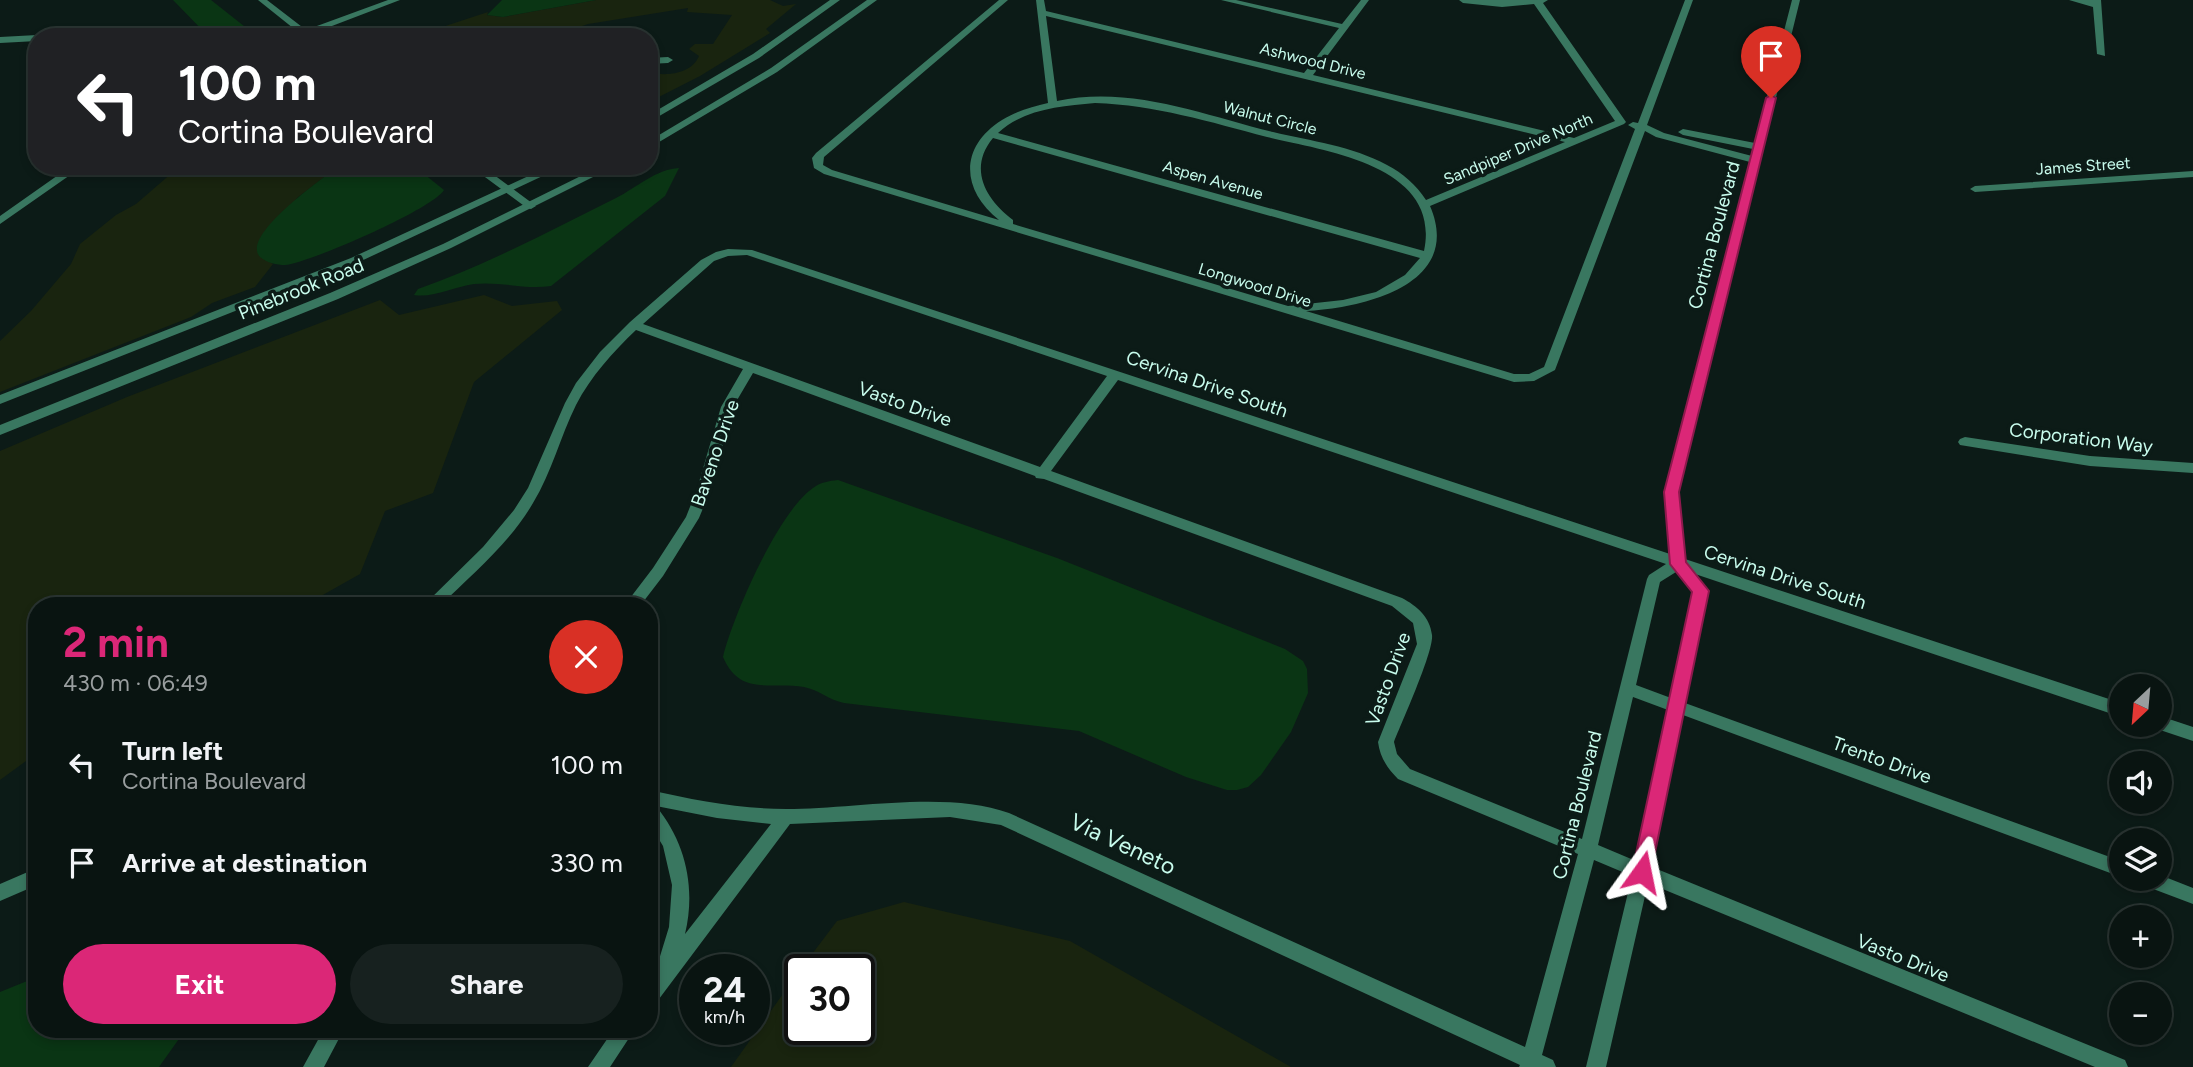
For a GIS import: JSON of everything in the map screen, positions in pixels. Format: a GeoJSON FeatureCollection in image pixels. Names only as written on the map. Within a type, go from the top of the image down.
{"type":"FeatureCollection","features":[{"type":"Feature","properties":{"kind":"street"},"geometry":{"type":"LineString","coordinates":[[262,0],[298,28]]}},
{"type":"Feature","properties":{"kind":"street"},"geometry":{"type":"LineString","coordinates":[[325,28],[396,0]]}},
{"type":"Feature","properties":{"kind":"street"},"geometry":{"type":"LineString","coordinates":[[658,114],[756,56],[836,0]]}},
{"type":"Feature","properties":{"kind":"street"},"geometry":{"type":"LineString","coordinates":[[658,140],[763,78],[873,0]]}},
{"type":"Feature","properties":{"kind":"street","name":"Longwood Drive"},"geometry":{"type":"LineString","coordinates":[[1004,0],[820,155],[816,161],[821,169],[1514,378],[1543,375],[1549,370],[1646,128],[1689,0]]}},
{"type":"Feature","properties":{"kind":"street"},"geometry":{"type":"LineString","coordinates":[[1040,0],[1053,104]]}},
{"type":"Feature","properties":{"kind":"street"},"geometry":{"type":"LineString","coordinates":[[1225,0],[1344,27]]}},
{"type":"Feature","properties":{"kind":"street"},"geometry":{"type":"LineString","coordinates":[[1307,76],[1365,0]]}},
{"type":"Feature","properties":{"kind":"street"},"geometry":{"type":"LineString","coordinates":[[1463,0],[1502,4],[1541,1],[1621,122],[1755,160]]}},
{"type":"Feature","properties":{"kind":"street","name":"Cortina Boulevard"},"geometry":{"type":"LineString","coordinates":[[1535,1065],[1654,579],[1678,564],[1672,492],[1796,0]]}},
{"type":"Feature","properties":{"kind":"street"},"geometry":{"type":"LineString","coordinates":[[2073,0],[2097,2],[2102,54]]}},
{"type":"Feature","properties":{"kind":"street","name":"Ashwood Drive"},"geometry":{"type":"LineString","coordinates":[[1041,12],[1577,142]]}},
{"type":"Feature","properties":{"kind":"street"},"geometry":{"type":"LineString","coordinates":[[0,40],[28,38]]}},
{"type":"Feature","properties":{"kind":"street"},"geometry":{"type":"LineString","coordinates":[[658,61],[668,60]]}},
{"type":"Feature","properties":{"kind":"street","name":"Walnut Circle"},"geometry":{"type":"LineString","coordinates":[[1022,230],[989,206],[976,181],[975,159],[991,134],[1018,114],[1053,104],[1101,98],[1140,102],[1348,154],[1374,163],[1396,175],[1426,204]]}},
{"type":"Feature","properties":{"kind":"street","name":"Sandpiper Drive North"},"geometry":{"type":"LineString","coordinates":[[1426,204],[1621,122]]}},
{"type":"Feature","properties":{"kind":"street"},"geometry":{"type":"LineString","coordinates":[[1646,128],[1662,128],[1758,147]]}},
{"type":"Feature","properties":{"kind":"street","name":"Aspen Avenue"},"geometry":{"type":"LineString","coordinates":[[991,134],[1427,256]]}},
{"type":"Feature","properties":{"kind":"street","name":"James Street"},"geometry":{"type":"LineString","coordinates":[[1976,189],[2193,174]]}},
{"type":"Feature","properties":{"kind":"street"},"geometry":{"type":"LineString","coordinates":[[0,221],[65,175]]}},
{"type":"Feature","properties":{"kind":"street"},"geometry":{"type":"LineString","coordinates":[[487,175],[531,206]]}},
{"type":"Feature","properties":{"kind":"street","name":"Pinebrook Road"},"geometry":{"type":"LineString","coordinates":[[0,401],[355,260],[541,175]]}},
{"type":"Feature","properties":{"kind":"street","name":"Pinebrook Road"},"geometry":{"type":"LineString","coordinates":[[0,430],[334,296],[592,175]]}},
{"type":"Feature","properties":{"kind":"street"},"geometry":{"type":"LineString","coordinates":[[1267,305],[1310,308],[1366,298],[1402,283],[1427,256],[1434,236],[1433,220],[1426,204]]}},
{"type":"Feature","properties":{"kind":"street","name":"Cervina Drive South"},"geometry":{"type":"LineString","coordinates":[[439,597],[489,549],[520,513],[540,480],[570,404],[595,365],[634,325],[708,260],[725,252],[738,251],[748,252],[2109,706]]}},
{"type":"Feature","properties":{"kind":"street","name":"Vasto Drive"},"geometry":{"type":"LineString","coordinates":[[634,325],[1041,475],[1397,602],[1410,609],[1420,620],[1425,632],[1425,644],[1387,735],[1387,752],[1404,774],[2118,1067]]}},
{"type":"Feature","properties":{"kind":"street","name":"Baveno Drive"},"geometry":{"type":"LineString","coordinates":[[638,597],[658,572],[692,518],[704,489],[727,407],[750,368]]}},
{"type":"Feature","properties":{"kind":"street"},"geometry":{"type":"LineString","coordinates":[[1041,475],[1115,375]]}},
{"type":"Feature","properties":{"kind":"street","name":"Corporation Way"},"geometry":{"type":"LineString","coordinates":[[1965,442],[2090,461],[2193,468]]}},
{"type":"Feature","properties":{"kind":"street"},"geometry":{"type":"LineString","coordinates":[[1596,1067],[1642,872],[1701,591],[1678,564]]}},
{"type":"Feature","properties":{"kind":"street","name":"Trento Drive"},"geometry":{"type":"LineString","coordinates":[[1629,689],[2109,865]]}},
{"type":"Feature","properties":{"kind":"street"},"geometry":{"type":"LineString","coordinates":[[2172,727],[2193,734]]}},
{"type":"Feature","properties":{"kind":"street","name":"Via Veneto"},"geometry":{"type":"LineString","coordinates":[[658,799],[720,811],[786,817],[950,809],[1003,818],[1535,1065]]}},
{"type":"Feature","properties":{"kind":"street"},"geometry":{"type":"LineString","coordinates":[[658,985],[786,817]]}},
{"type":"Feature","properties":{"kind":"street"},"geometry":{"type":"LineString","coordinates":[[658,819],[670,838],[681,902],[672,951],[658,979]]}},
{"type":"Feature","properties":{"kind":"street"},"geometry":{"type":"LineString","coordinates":[[0,893],[28,880]]}},
{"type":"Feature","properties":{"kind":"street"},"geometry":{"type":"LineString","coordinates":[[2172,887],[2193,895]]}},
{"type":"Feature","properties":{"kind":"street"},"geometry":{"type":"LineString","coordinates":[[313,1067],[330,1038]]}},
{"type":"Feature","properties":{"kind":"street"},"geometry":{"type":"LineString","coordinates":[[598,1067],[619,1038]]}},
{"type":"Feature","properties":{"kind":"shaded area"},"geometry":{"type":"Polygon","coordinates":[[[173,0],[211,0],[246,28],[200,28],[173,0]]]}},
{"type":"Feature","properties":{"kind":"shaded area"},"geometry":{"type":"Polygon","coordinates":[[[502,0],[596,0],[503,17],[487,15],[502,0]]]}},
{"type":"Feature","properties":{"kind":"shaded area"},"geometry":{"type":"Polygon","coordinates":[[[596,0],[770,0],[783,6],[796,4],[766,29],[770,33],[700,76],[658,97],[658,73],[677,73],[690,67],[699,56],[689,49],[695,44],[713,44],[732,15],[687,12],[688,8],[576,28],[439,28],[488,12],[487,15],[503,17],[596,0]]]}},
{"type":"Feature","properties":{"kind":"shaded area"},"geometry":{"type":"Polygon","coordinates":[[[679,168],[665,196],[551,286],[474,284],[436,294],[414,295],[418,289],[518,246],[616,198],[654,175],[679,168]]]}},
{"type":"Feature","properties":{"kind":"shaded area"},"geometry":{"type":"Polygon","coordinates":[[[170,175],[327,175],[297,198],[259,255],[273,264],[255,287],[212,303],[191,317],[0,392],[0,341],[31,311],[71,264],[80,244],[116,215],[136,204],[170,175]]]}},
{"type":"Feature","properties":{"kind":"shaded area"},"geometry":{"type":"Polygon","coordinates":[[[328,175],[425,175],[444,190],[435,199],[395,222],[318,255],[285,265],[266,261],[260,257],[257,248],[262,236],[272,222],[328,175]]]}},
{"type":"Feature","properties":{"kind":"shaded area"},"geometry":{"type":"Polygon","coordinates":[[[484,295],[512,306],[557,301],[562,310],[474,382],[433,493],[385,511],[360,574],[319,597],[28,597],[28,760],[0,780],[0,451],[127,397],[380,300],[399,315],[484,295]]]}},
{"type":"Feature","properties":{"kind":"shaded area"},"geometry":{"type":"Polygon","coordinates":[[[838,480],[1057,558],[1285,649],[1303,661],[1307,669],[1308,693],[1291,732],[1261,775],[1248,787],[1227,790],[1186,777],[1079,731],[844,703],[804,687],[758,685],[738,678],[723,657],[736,617],[759,566],[799,500],[819,484],[838,480]]]}},
{"type":"Feature","properties":{"kind":"shaded area"},"geometry":{"type":"Polygon","coordinates":[[[904,902],[1070,941],[1291,1067],[731,1067],[747,1045],[770,1045],[770,1012],[784,992],[784,1045],[875,1045],[875,954],[812,954],[837,921],[904,902]]]}},
{"type":"Feature","properties":{"kind":"shaded area"},"geometry":{"type":"Polygon","coordinates":[[[28,981],[28,1038],[180,1038],[159,1067],[0,1067],[0,992],[28,981]]]}},
{"type":"Feature","properties":{"kind":"route"},"geometry":{"type":"LineString","coordinates":[[1642,872],[1701,591],[1678,564],[1672,492],[1720,291],[1771,98]]}}]}
